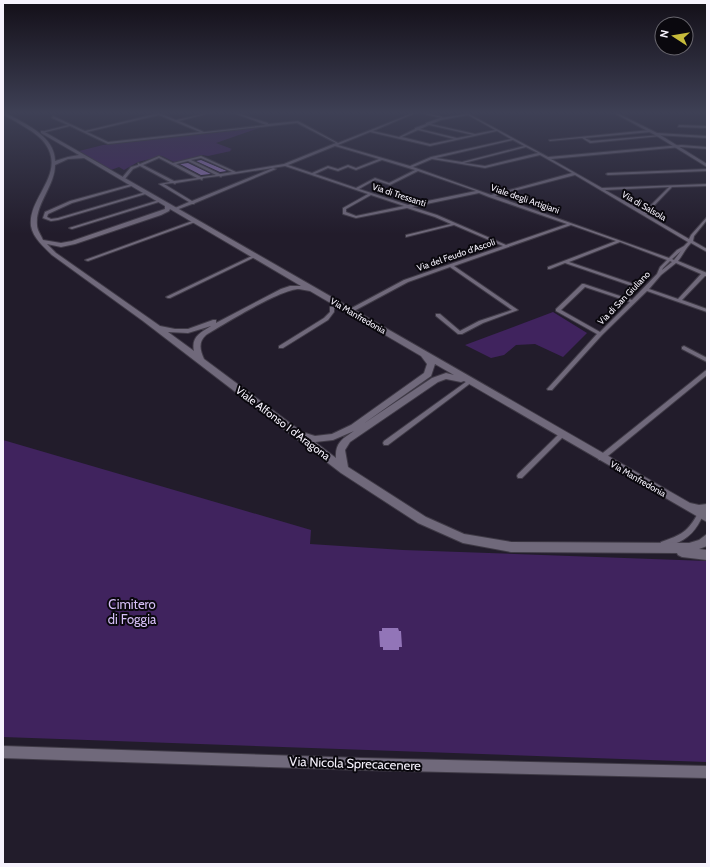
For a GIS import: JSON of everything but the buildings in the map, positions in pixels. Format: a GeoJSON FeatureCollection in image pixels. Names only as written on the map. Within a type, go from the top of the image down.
{"type":"FeatureCollection","features":[{"type":"Feature","properties":{"kind":"main road"},"geometry":{"type":"LineString","coordinates":[[53,155],[60,157],[75,153]]}},
{"type":"Feature","properties":{"kind":"main road","name":"Via Manfredonia"},"geometry":{"type":"LineString","coordinates":[[80,153],[255,256],[284,279],[317,292],[680,504],[699,509],[705,514]]}},
{"type":"Feature","properties":{"kind":"main road","name":"Viale Alfonso I d'Aragona"},"geometry":{"type":"LineString","coordinates":[[53,155],[54,165],[50,179],[36,211],[34,226],[41,241],[57,256],[155,326],[344,470],[422,520],[463,538],[511,547],[689,548],[702,543],[707,539]]}},
{"type":"Feature","properties":{"kind":"main road"},"geometry":{"type":"LineString","coordinates":[[54,165],[60,161],[70,158],[88,158]]}},
{"type":"Feature","properties":{"kind":"main road"},"geometry":{"type":"LineString","coordinates":[[41,241],[61,245],[73,243],[159,214],[167,210],[168,205]]}},
{"type":"Feature","properties":{"kind":"main road"},"geometry":{"type":"LineString","coordinates":[[57,256],[63,250],[166,214],[185,215]]}},
{"type":"Feature","properties":{"kind":"main road"},"geometry":{"type":"LineString","coordinates":[[155,326],[172,331],[190,332],[205,326],[284,279]]}},
{"type":"Feature","properties":{"kind":"main road"},"geometry":{"type":"LineString","coordinates":[[202,362],[196,345],[199,337],[212,328],[290,288],[299,287],[317,292]]}},
{"type":"Feature","properties":{"kind":"main road"},"geometry":{"type":"LineString","coordinates":[[298,434],[316,439],[333,437],[354,427],[428,374],[431,364],[424,354]]}},
{"type":"Feature","properties":{"kind":"main road"},"geometry":{"type":"LineString","coordinates":[[344,470],[340,459],[340,449],[347,440],[412,394],[434,380],[446,376],[470,381]]}},
{"type":"Feature","properties":{"kind":"main road","name":"Viale Alfonso I d'Aragona"},"geometry":{"type":"LineString","coordinates":[[643,548],[707,555]]}},
{"type":"Feature","properties":{"kind":"street"},"geometry":{"type":"LineString","coordinates":[[176,209],[314,153]]}},
{"type":"Feature","properties":{"kind":"street","name":"Viale degli Artigiani"},"geometry":{"type":"LineString","coordinates":[[365,153],[410,167],[620,241],[706,274]]}},
{"type":"Feature","properties":{"kind":"street"},"geometry":{"type":"LineString","coordinates":[[410,167],[432,158],[451,153]]}},
{"type":"Feature","properties":{"kind":"street"},"geometry":{"type":"LineString","coordinates":[[460,163],[497,153]]}},
{"type":"Feature","properties":{"kind":"street"},"geometry":{"type":"LineString","coordinates":[[548,158],[601,153]]}},
{"type":"Feature","properties":{"kind":"street"},"geometry":{"type":"LineString","coordinates":[[687,153],[707,166]]}},
{"type":"Feature","properties":{"kind":"street"},"geometry":{"type":"LineString","coordinates":[[432,158],[482,167],[491,167],[539,154]]}},
{"type":"Feature","properties":{"kind":"street","name":"Via di Salsola"},"geometry":{"type":"LineString","coordinates":[[539,154],[603,189],[707,251]]}},
{"type":"Feature","properties":{"kind":"street"},"geometry":{"type":"LineString","coordinates":[[174,164],[200,157],[237,173]]}},
{"type":"Feature","properties":{"kind":"street"},"geometry":{"type":"LineString","coordinates":[[123,179],[132,168],[139,164],[159,158],[202,178]]}},
{"type":"Feature","properties":{"kind":"street"},"geometry":{"type":"LineString","coordinates":[[312,174],[328,167],[338,170],[348,166],[356,169],[381,159]]}},
{"type":"Feature","properties":{"kind":"street"},"geometry":{"type":"LineString","coordinates":[[188,160],[221,176]]}},
{"type":"Feature","properties":{"kind":"street"},"geometry":{"type":"LineString","coordinates":[[139,164],[175,183]]}},
{"type":"Feature","properties":{"kind":"street"},"geometry":{"type":"LineString","coordinates":[[193,203],[161,184],[285,165]]}},
{"type":"Feature","properties":{"kind":"street","name":"Via di Tressanti"},"geometry":{"type":"LineString","coordinates":[[285,165],[410,207],[506,246]]}},
{"type":"Feature","properties":{"kind":"street"},"geometry":{"type":"LineString","coordinates":[[356,189],[375,179],[389,184],[417,170]]}},
{"type":"Feature","properties":{"kind":"street"},"geometry":{"type":"LineString","coordinates":[[608,174],[707,170]]}},
{"type":"Feature","properties":{"kind":"street"},"geometry":{"type":"LineString","coordinates":[[490,196],[574,174]]}},
{"type":"Feature","properties":{"kind":"street"},"geometry":{"type":"LineString","coordinates":[[134,185],[60,207],[46,213],[45,218],[47,220],[58,219],[147,193]]}},
{"type":"Feature","properties":{"kind":"street"},"geometry":{"type":"LineString","coordinates":[[603,189],[707,185]]}},
{"type":"Feature","properties":{"kind":"street"},"geometry":{"type":"LineString","coordinates":[[644,214],[671,187]]}},
{"type":"Feature","properties":{"kind":"street"},"geometry":{"type":"LineString","coordinates":[[371,194],[344,209],[344,213],[356,217],[480,192]]}},
{"type":"Feature","properties":{"kind":"street"},"geometry":{"type":"LineString","coordinates":[[71,228],[160,201]]}},
{"type":"Feature","properties":{"kind":"street","name":"Via di San Giuliano"},"geometry":{"type":"LineString","coordinates":[[550,389],[600,334],[659,274],[661,268],[672,260],[678,251],[685,248],[691,241],[692,236],[707,218]]}},
{"type":"Feature","properties":{"kind":"street"},"geometry":{"type":"LineString","coordinates":[[86,260],[196,222]]}},
{"type":"Feature","properties":{"kind":"street"},"geometry":{"type":"LineString","coordinates":[[407,236],[455,224]]}},
{"type":"Feature","properties":{"kind":"street","name":"Via del Feudo d'Ascoli"},"geometry":{"type":"LineString","coordinates":[[350,311],[406,282],[450,265],[570,224]]}},
{"type":"Feature","properties":{"kind":"street"},"geometry":{"type":"LineString","coordinates":[[549,268],[620,241]]}},
{"type":"Feature","properties":{"kind":"street"},"geometry":{"type":"LineString","coordinates":[[659,274],[668,267],[672,260],[683,253],[685,248]]}},
{"type":"Feature","properties":{"kind":"street"},"geometry":{"type":"LineString","coordinates":[[659,255],[678,251]]}},
{"type":"Feature","properties":{"kind":"street"},"geometry":{"type":"LineString","coordinates":[[168,297],[255,256]]}},
{"type":"Feature","properties":{"kind":"street"},"geometry":{"type":"LineString","coordinates":[[565,262],[632,285]]}},
{"type":"Feature","properties":{"kind":"street"},"geometry":{"type":"LineString","coordinates":[[438,315],[460,334],[481,322],[516,310],[450,265]]}},
{"type":"Feature","properties":{"kind":"street"},"geometry":{"type":"LineString","coordinates":[[668,267],[686,266]]}},
{"type":"Feature","properties":{"kind":"street"},"geometry":{"type":"LineString","coordinates":[[679,301],[706,274]]}},
{"type":"Feature","properties":{"kind":"street"},"geometry":{"type":"LineString","coordinates":[[600,334],[558,310],[584,285],[633,302]]}},
{"type":"Feature","properties":{"kind":"street"},"geometry":{"type":"LineString","coordinates":[[646,288],[707,311]]}},
{"type":"Feature","properties":{"kind":"street"},"geometry":{"type":"LineString","coordinates":[[281,347],[326,318],[332,312],[332,308],[338,304]]}},
{"type":"Feature","properties":{"kind":"street"},"geometry":{"type":"LineString","coordinates":[[684,348],[707,360]]}},
{"type":"Feature","properties":{"kind":"street"},"geometry":{"type":"LineString","coordinates":[[601,458],[707,372]]}},
{"type":"Feature","properties":{"kind":"street"},"geometry":{"type":"LineString","coordinates":[[386,444],[470,381]]}},
{"type":"Feature","properties":{"kind":"street"},"geometry":{"type":"LineString","coordinates":[[520,476],[562,435]]}},
{"type":"Feature","properties":{"kind":"street","name":"Viale Alfonso I d'Aragona"},"geometry":{"type":"LineString","coordinates":[[643,548],[672,543],[682,538],[705,514]]}},
{"type":"Feature","properties":{"kind":"street","name":"Via Nicola Sprecacenere"},"geometry":{"type":"LineString","coordinates":[[3,752],[361,764],[707,772]]}},
{"type":"Feature","properties":{"kind":"green space"},"geometry":{"type":"Polygon","coordinates":[[[83,153],[220,153],[208,156],[202,155],[176,163],[162,156],[138,162],[124,170],[119,167],[111,170],[83,153]]]}},
{"type":"Feature","properties":{"kind":"green space"},"geometry":{"type":"Polygon","coordinates":[[[553,312],[587,333],[563,357],[535,344],[516,345],[504,355],[491,358],[465,345],[553,312]]]}},
{"type":"Feature","properties":{"kind":"green space","name":"Cimitero di Foggia"},"geometry":{"type":"Polygon","coordinates":[[[3,440],[311,530],[310,544],[403,550],[707,561],[707,762],[3,737],[3,440]]]}}]}
